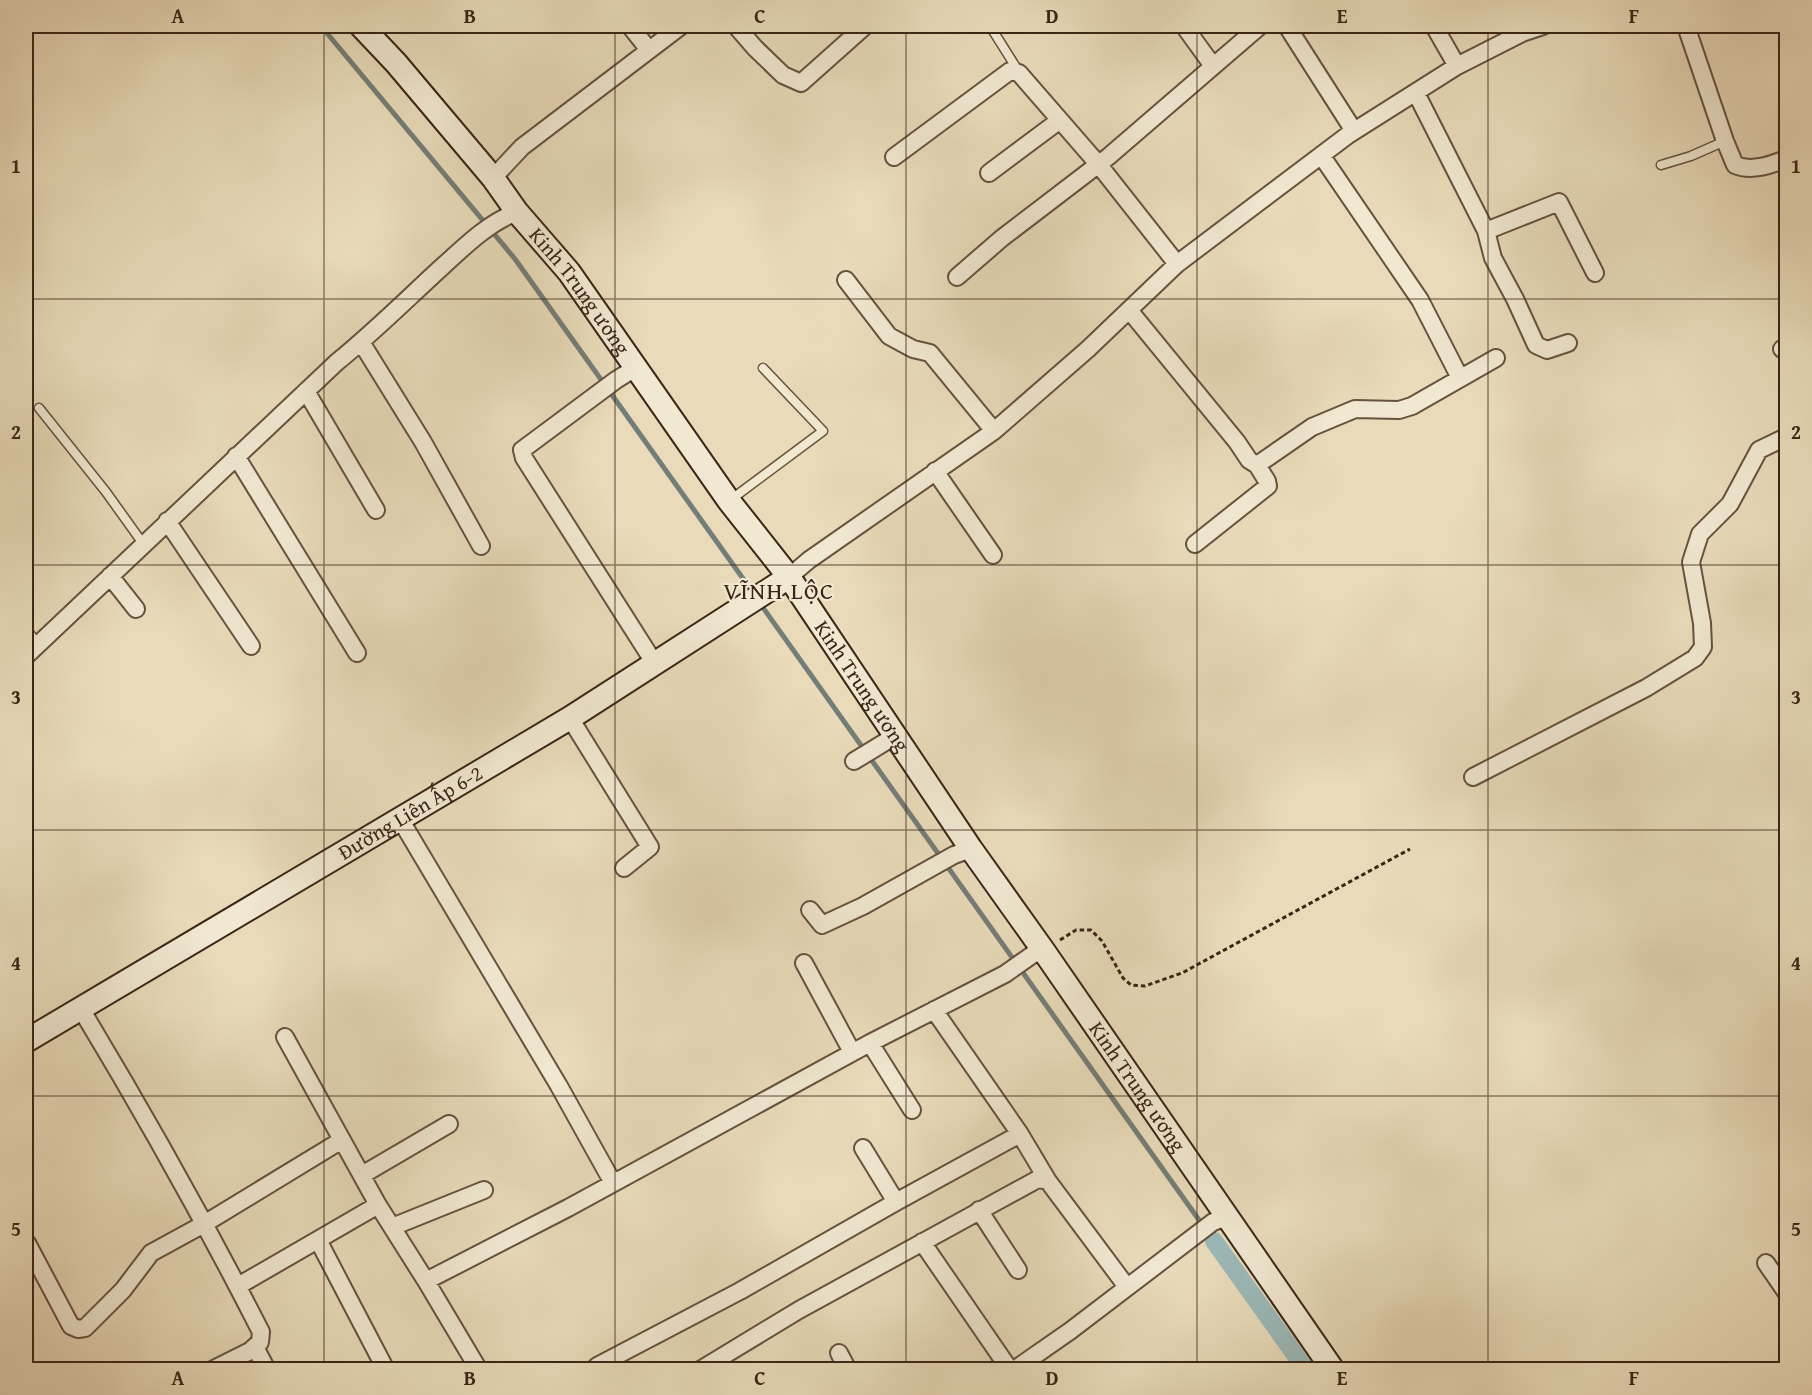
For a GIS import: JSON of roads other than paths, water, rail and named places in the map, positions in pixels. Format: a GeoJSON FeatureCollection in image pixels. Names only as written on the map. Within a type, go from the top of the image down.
{"type":"FeatureCollection","features":[{"type":"Feature","properties":{"kind":"street","name":"Kinh Trung ương"},"geometry":{"type":"LineString","coordinates":[[361,26],[396,63],[493,178],[508,215],[569,272],[637,367],[782,581],[895,736],[963,852],[1038,953],[1220,1219],[1333,1370]]}},
{"type":"Feature","properties":{"kind":"street"},"geometry":{"type":"LineString","coordinates":[[630,26],[649,50]]}},
{"type":"Feature","properties":{"kind":"street"},"geometry":{"type":"LineString","coordinates":[[493,178],[522,147],[681,26]]}},
{"type":"Feature","properties":{"kind":"street"},"geometry":{"type":"LineString","coordinates":[[736,26],[783,75],[801,82],[865,26]]}},
{"type":"Feature","properties":{"kind":"street"},"geometry":{"type":"LineString","coordinates":[[1184,26],[1213,66]]}},
{"type":"Feature","properties":{"kind":"street"},"geometry":{"type":"LineString","coordinates":[[957,277],[1002,238],[1099,165],[1260,26]]}},
{"type":"Feature","properties":{"kind":"street"},"geometry":{"type":"LineString","coordinates":[[1287,26],[1354,131]]}},
{"type":"Feature","properties":{"kind":"street"},"geometry":{"type":"LineString","coordinates":[[1434,26],[1458,66]]}},
{"type":"Feature","properties":{"kind":"street"},"geometry":{"type":"LineString","coordinates":[[782,581],[808,560],[994,431],[1177,264],[1321,155],[1354,131],[1458,66],[1522,33],[1543,26]]}},
{"type":"Feature","properties":{"kind":"street"},"geometry":{"type":"LineString","coordinates":[[1686,26],[1735,165],[1745,169],[1786,159]]}},
{"type":"Feature","properties":{"kind":"street"},"geometry":{"type":"LineString","coordinates":[[894,157],[1010,71],[1019,73],[1099,165],[1177,264]]}},
{"type":"Feature","properties":{"kind":"street"},"geometry":{"type":"LineString","coordinates":[[1416,93],[1486,231],[1493,258],[1536,345],[1547,350],[1568,343]]}},
{"type":"Feature","properties":{"kind":"street"},"geometry":{"type":"LineString","coordinates":[[989,173],[1060,120]]}},
{"type":"Feature","properties":{"kind":"street"},"geometry":{"type":"LineString","coordinates":[[1321,155],[1420,300],[1460,378]]}},
{"type":"Feature","properties":{"kind":"street"},"geometry":{"type":"LineString","coordinates":[[1486,231],[1559,202],[1594,273]]}},
{"type":"Feature","properties":{"kind":"street"},"geometry":{"type":"LineString","coordinates":[[26,656],[337,362],[464,247],[508,215]]}},
{"type":"Feature","properties":{"kind":"street"},"geometry":{"type":"LineString","coordinates":[[846,280],[889,336],[913,348],[930,353],[994,431]]}},
{"type":"Feature","properties":{"kind":"street"},"geometry":{"type":"LineString","coordinates":[[1129,310],[1237,442],[1249,460],[1257,465],[1267,481],[1268,486],[1195,544]]}},
{"type":"Feature","properties":{"kind":"street"},"geometry":{"type":"LineString","coordinates":[[361,342],[423,442],[481,546]]}},
{"type":"Feature","properties":{"kind":"street"},"geometry":{"type":"LineString","coordinates":[[1257,465],[1312,427],[1355,409],[1400,410],[1412,406],[1496,358]]}},
{"type":"Feature","properties":{"kind":"street"},"geometry":{"type":"LineString","coordinates":[[637,367],[522,450],[524,458],[655,664]]}},
{"type":"Feature","properties":{"kind":"street"},"geometry":{"type":"LineString","coordinates":[[306,391],[376,510]]}},
{"type":"Feature","properties":{"kind":"street"},"geometry":{"type":"LineString","coordinates":[[1473,777],[1646,688],[1695,658],[1703,647],[1702,623],[1691,562],[1700,534],[1730,504],[1759,450],[1786,437]]}},
{"type":"Feature","properties":{"kind":"street"},"geometry":{"type":"LineString","coordinates":[[236,456],[357,654]]}},
{"type":"Feature","properties":{"kind":"street"},"geometry":{"type":"LineString","coordinates":[[935,471],[993,555]]}},
{"type":"Feature","properties":{"kind":"street"},"geometry":{"type":"LineString","coordinates":[[167,521],[251,646]]}},
{"type":"Feature","properties":{"kind":"street"},"geometry":{"type":"LineString","coordinates":[[110,576],[136,609]]}},
{"type":"Feature","properties":{"kind":"street","name":"Đường Liên Ấp 6-2"},"geometry":{"type":"LineString","coordinates":[[26,1041],[570,718],[782,581]]}},
{"type":"Feature","properties":{"kind":"street"},"geometry":{"type":"LineString","coordinates":[[570,718],[650,847],[624,868]]}},
{"type":"Feature","properties":{"kind":"street"},"geometry":{"type":"LineString","coordinates":[[854,761],[895,736]]}},
{"type":"Feature","properties":{"kind":"street"},"geometry":{"type":"LineString","coordinates":[[400,819],[553,1076],[613,1183]]}},
{"type":"Feature","properties":{"kind":"street"},"geometry":{"type":"LineString","coordinates":[[810,910],[822,925],[863,906],[963,852]]}},
{"type":"Feature","properties":{"kind":"street"},"geometry":{"type":"LineString","coordinates":[[426,1281],[613,1183],[852,1052],[1005,974],[1038,953]]}},
{"type":"Feature","properties":{"kind":"street"},"geometry":{"type":"LineString","coordinates":[[804,963],[852,1052]]}},
{"type":"Feature","properties":{"kind":"street"},"geometry":{"type":"LineString","coordinates":[[81,1009],[133,1096],[261,1332],[260,1342],[255,1347],[212,1370]]}},
{"type":"Feature","properties":{"kind":"street"},"geometry":{"type":"LineString","coordinates":[[934,1010],[1020,1134],[1048,1181],[1127,1287]]}},
{"type":"Feature","properties":{"kind":"street"},"geometry":{"type":"LineString","coordinates":[[285,1037],[378,1205],[478,1370]]}},
{"type":"Feature","properties":{"kind":"street"},"geometry":{"type":"LineString","coordinates":[[870,1043],[912,1110]]}},
{"type":"Feature","properties":{"kind":"street"},"geometry":{"type":"LineString","coordinates":[[362,1175],[449,1124]]}},
{"type":"Feature","properties":{"kind":"street"},"geometry":{"type":"LineString","coordinates":[[597,1366],[740,1290],[1020,1134]]}},
{"type":"Feature","properties":{"kind":"street"},"geometry":{"type":"LineString","coordinates":[[27,1243],[72,1326],[78,1329],[85,1328],[127,1286],[151,1253],[204,1224],[342,1140]]}},
{"type":"Feature","properties":{"kind":"street"},"geometry":{"type":"LineString","coordinates":[[863,1148],[896,1202]]}},
{"type":"Feature","properties":{"kind":"street"},"geometry":{"type":"LineString","coordinates":[[700,1370],[799,1310],[979,1210],[1038,1179],[1048,1181]]}},
{"type":"Feature","properties":{"kind":"street"},"geometry":{"type":"LineString","coordinates":[[392,1227],[484,1190]]}},
{"type":"Feature","properties":{"kind":"street"},"geometry":{"type":"LineString","coordinates":[[238,1287],[378,1205]]}},
{"type":"Feature","properties":{"kind":"street"},"geometry":{"type":"LineString","coordinates":[[979,1210],[1018,1270]]}},
{"type":"Feature","properties":{"kind":"street"},"geometry":{"type":"LineString","coordinates":[[922,1242],[1012,1370],[1070,1331],[1220,1219]]}},
{"type":"Feature","properties":{"kind":"street"},"geometry":{"type":"LineString","coordinates":[[318,1240],[386,1370]]}},
{"type":"Feature","properties":{"kind":"street"},"geometry":{"type":"LineString","coordinates":[[1766,1263],[1786,1292]]}},
{"type":"Feature","properties":{"kind":"street"},"geometry":{"type":"LineString","coordinates":[[255,1347],[267,1370]]}},
{"type":"Feature","properties":{"kind":"street"},"geometry":{"type":"LineString","coordinates":[[838,1353],[848,1370]]}},
{"type":"Feature","properties":{"kind":"lane"},"geometry":{"type":"LineString","coordinates":[[990,26],[1019,73]]}},
{"type":"Feature","properties":{"kind":"lane"},"geometry":{"type":"LineString","coordinates":[[1661,165],[1691,156],[1725,141]]}},
{"type":"Feature","properties":{"kind":"lane"},"geometry":{"type":"LineString","coordinates":[[729,501],[822,431],[763,368]]}},
{"type":"Feature","properties":{"kind":"lane"},"geometry":{"type":"LineString","coordinates":[[39,408],[106,492],[144,545]]}},
{"type":"Feature","properties":{"kind":"lane"},"geometry":{"type":"LineString","coordinates":[[26,629],[39,644]]}},
{"type":"Feature","properties":{"kind":"waterway"},"geometry":{"type":"LineString","coordinates":[[321,26],[515,259],[754,594]]}},
{"type":"Feature","properties":{"kind":"waterway"},"geometry":{"type":"LineString","coordinates":[[759,602],[1214,1241]]}},
{"type":"Feature","properties":{"kind":"waterway"},"geometry":{"type":"LineString","coordinates":[[1214,1241],[1306,1370]]}},
{"type":"Feature","properties":{"kind":"district","name":"VĨNH LỘC"},"geometry":{"type":"Point","coordinates":[779,591]}}]}
